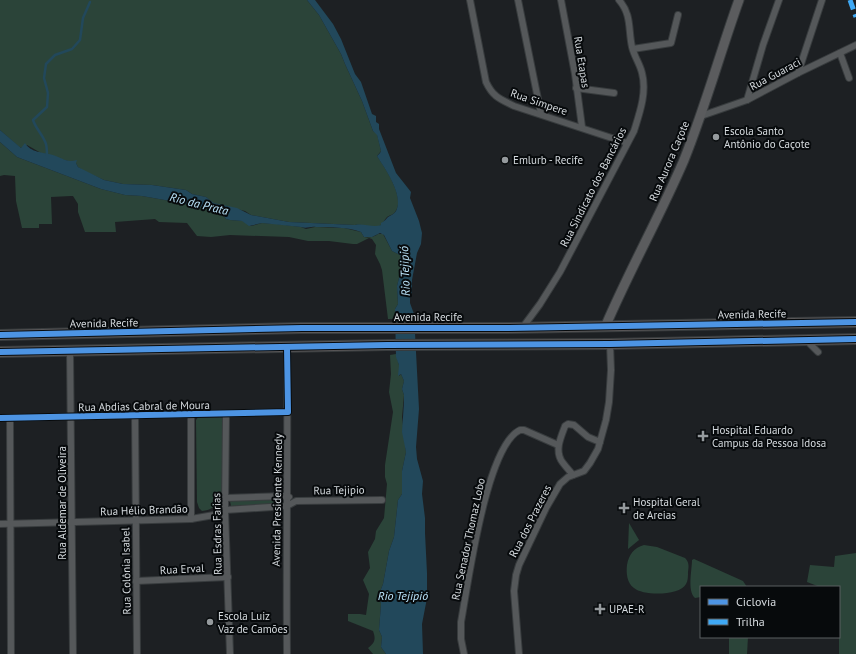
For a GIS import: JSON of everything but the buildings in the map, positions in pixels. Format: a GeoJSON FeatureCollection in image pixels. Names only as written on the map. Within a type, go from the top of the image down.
{"type":"FeatureCollection","features":[{"type":"Feature","properties":{"kind":"main road","name":"Rua Aurora Caçote"},"geometry":{"type":"LineString","coordinates":[[606,325],[680,167],[701,116],[740,0]]}},
{"type":"Feature","properties":{"kind":"main road","name":"Avenida Recife"},"geometry":{"type":"LineString","coordinates":[[0,335],[302,328],[523,327],[856,322]]}},
{"type":"Feature","properties":{"kind":"main road"},"geometry":{"type":"LineString","coordinates":[[0,352],[387,345],[610,344],[856,339]]}},
{"type":"Feature","properties":{"kind":"street","name":"Rua Simpere"},"geometry":{"type":"LineString","coordinates":[[470,0],[486,82],[490,91],[497,98],[514,106],[582,127],[627,144]]}},
{"type":"Feature","properties":{"kind":"street"},"geometry":{"type":"LineString","coordinates":[[518,0],[540,114]]}},
{"type":"Feature","properties":{"kind":"street","name":"Rua Etapas"},"geometry":{"type":"LineString","coordinates":[[561,0],[582,127]]}},
{"type":"Feature","properties":{"kind":"street","name":"Rua Sindicato dos Bancários"},"geometry":{"type":"LineString","coordinates":[[523,327],[540,304],[560,272],[634,131],[640,111],[644,81],[642,71],[633,49],[627,13],[625,7],[618,0]]}},
{"type":"Feature","properties":{"kind":"street"},"geometry":{"type":"LineString","coordinates":[[747,100],[763,45],[779,0]]}},
{"type":"Feature","properties":{"kind":"street"},"geometry":{"type":"LineString","coordinates":[[798,73],[822,0]]}},
{"type":"Feature","properties":{"kind":"street"},"geometry":{"type":"LineString","coordinates":[[633,49],[671,44],[678,15]]}},
{"type":"Feature","properties":{"kind":"street","name":"Rua Guaraci"},"geometry":{"type":"LineString","coordinates":[[701,116],[747,100],[856,45]]}},
{"type":"Feature","properties":{"kind":"street"},"geometry":{"type":"LineString","coordinates":[[840,53],[849,78]]}},
{"type":"Feature","properties":{"kind":"street"},"geometry":{"type":"LineString","coordinates":[[576,88],[614,93]]}},
{"type":"Feature","properties":{"kind":"street"},"geometry":{"type":"LineString","coordinates":[[806,340],[818,352]]}},
{"type":"Feature","properties":{"kind":"street","name":"Rua dos Prazeres"},"geometry":{"type":"LineString","coordinates":[[519,654],[514,584],[516,575],[519,565],[546,508],[560,484],[584,471],[590,463],[600,442],[609,402],[610,344]]}},
{"type":"Feature","properties":{"kind":"street","name":"Avenida Presidente Kennedy"},"geometry":{"type":"LineString","coordinates":[[286,347],[288,412],[287,654]]}},
{"type":"Feature","properties":{"kind":"street","name":"Rua Aldemar de Oliveira"},"geometry":{"type":"LineString","coordinates":[[70,351],[72,418],[71,522],[73,654]]}},
{"type":"Feature","properties":{"kind":"street","name":"Rua Abdias Cabral de Moura"},"geometry":{"type":"LineString","coordinates":[[0,418],[72,418],[134,415],[288,412]]}},
{"type":"Feature","properties":{"kind":"street","name":"Rua Esdras Farias"},"geometry":{"type":"LineString","coordinates":[[226,414],[225,510],[230,654]]}},
{"type":"Feature","properties":{"kind":"street","name":"Rua Colônia Isabel"},"geometry":{"type":"LineString","coordinates":[[134,415],[137,654]]}},
{"type":"Feature","properties":{"kind":"street"},"geometry":{"type":"LineString","coordinates":[[191,415],[191,519]]}},
{"type":"Feature","properties":{"kind":"street"},"geometry":{"type":"LineString","coordinates":[[10,418],[11,654]]}},
{"type":"Feature","properties":{"kind":"street"},"geometry":{"type":"LineString","coordinates":[[573,476],[561,460],[558,445],[565,426],[571,424],[588,437],[600,442]]}},
{"type":"Feature","properties":{"kind":"street","name":"Rua Senador Thomaz Lobo"},"geometry":{"type":"LineString","coordinates":[[464,654],[461,635],[462,615],[487,491],[498,458],[512,436],[520,430],[524,430],[558,445]]}},
{"type":"Feature","properties":{"kind":"street"},"geometry":{"type":"LineString","coordinates":[[225,498],[287,496]]}},
{"type":"Feature","properties":{"kind":"street","name":"Rua Tejipio"},"geometry":{"type":"LineString","coordinates":[[287,496],[296,501]]}},
{"type":"Feature","properties":{"kind":"street","name":"Rua Tejipio"},"geometry":{"type":"LineString","coordinates":[[287,506],[296,501],[382,500]]}},
{"type":"Feature","properties":{"kind":"street","name":"Rua Hélio Brandão"},"geometry":{"type":"LineString","coordinates":[[0,524],[191,519],[214,515],[225,510],[287,506]]}},
{"type":"Feature","properties":{"kind":"street","name":"Rua Erval"},"geometry":{"type":"LineString","coordinates":[[136,581],[228,577]]}},
{"type":"Feature","properties":{"kind":"green space"},"geometry":{"type":"Polygon","coordinates":[[[0,0],[307,0],[319,15],[341,54],[362,101],[373,131],[377,134],[381,151],[377,156],[393,183],[398,199],[398,206],[395,212],[376,227],[289,222],[251,215],[245,211],[213,203],[206,197],[192,194],[186,190],[152,185],[123,184],[104,180],[84,171],[78,167],[76,163],[41,153],[27,145],[21,148],[0,130],[0,0]]]}},
{"type":"Feature","properties":{"kind":"green space"},"geometry":{"type":"Polygon","coordinates":[[[0,142],[17,157],[101,189],[125,195],[142,196],[210,208],[222,213],[226,219],[243,221],[251,226],[262,223],[301,227],[306,229],[315,227],[344,228],[361,232],[364,237],[373,237],[378,234],[383,234],[392,251],[400,255],[401,270],[397,286],[398,304],[395,309],[395,319],[388,319],[382,270],[375,254],[376,245],[372,239],[369,238],[357,244],[353,244],[329,241],[308,241],[289,237],[230,235],[211,237],[197,236],[187,223],[159,222],[155,219],[115,222],[116,232],[85,232],[78,212],[78,204],[73,196],[51,197],[52,224],[39,224],[39,228],[22,228],[16,201],[15,176],[0,176],[0,142]]]}},
{"type":"Feature","properties":{"kind":"green space"},"geometry":{"type":"Polygon","coordinates":[[[396,354],[399,365],[399,376],[401,374],[404,381],[402,389],[404,395],[402,417],[406,452],[402,471],[402,494],[398,500],[394,537],[389,551],[383,584],[379,594],[381,604],[379,630],[382,637],[381,647],[386,654],[373,654],[368,648],[374,641],[373,631],[348,621],[348,614],[366,615],[369,594],[363,580],[370,568],[368,552],[375,539],[376,531],[384,518],[387,484],[385,477],[385,465],[393,412],[389,392],[391,374],[390,355],[396,354]]]}},
{"type":"Feature","properties":{"kind":"green space"},"geometry":{"type":"Polygon","coordinates":[[[199,416],[221,416],[222,418],[222,494],[215,506],[202,511],[197,502],[196,420],[199,416]]]}},
{"type":"Feature","properties":{"kind":"green space"},"geometry":{"type":"Polygon","coordinates":[[[278,499],[282,502],[277,504],[231,506],[230,501],[278,499]]]}},
{"type":"Feature","properties":{"kind":"green space"},"geometry":{"type":"Polygon","coordinates":[[[629,523],[639,540],[628,549],[629,523]]]}},
{"type":"Feature","properties":{"kind":"green space"},"geometry":{"type":"Polygon","coordinates":[[[644,545],[657,547],[685,558],[688,564],[688,577],[687,583],[682,588],[677,591],[661,594],[639,591],[632,586],[628,581],[628,561],[637,548],[644,545]]]}},
{"type":"Feature","properties":{"kind":"green space"},"geometry":{"type":"Polygon","coordinates":[[[856,553],[856,654],[839,654],[840,586],[817,586],[807,582],[810,565],[834,567],[835,556],[856,553]]]}},
{"type":"Feature","properties":{"kind":"green space"},"geometry":{"type":"Polygon","coordinates":[[[694,559],[743,581],[746,586],[700,586],[700,597],[695,598],[691,591],[690,580],[692,560],[694,559]]]}},
{"type":"Feature","properties":{"kind":"green space"},"geometry":{"type":"Polygon","coordinates":[[[729,638],[748,638],[747,654],[729,654],[729,638]]]}},
{"type":"Feature","properties":{"kind":"water","name":"Rio Tejipió"},"geometry":{"type":"Polygon","coordinates":[[[307,0],[315,0],[333,24],[341,39],[355,74],[361,82],[372,114],[376,116],[376,122],[379,124],[379,129],[396,173],[411,192],[410,198],[422,233],[421,244],[417,253],[412,280],[410,303],[414,314],[419,409],[416,447],[417,459],[423,481],[422,494],[425,518],[427,598],[422,624],[423,654],[386,654],[381,647],[382,637],[379,630],[381,604],[379,594],[383,584],[389,551],[394,537],[398,500],[402,494],[402,471],[406,452],[402,432],[404,395],[402,389],[404,381],[401,374],[398,376],[399,365],[396,357],[395,309],[398,304],[397,286],[401,270],[400,255],[392,251],[384,235],[380,233],[372,237],[364,237],[361,232],[339,228],[305,228],[262,223],[249,226],[242,221],[226,219],[222,213],[210,208],[142,196],[125,195],[101,189],[17,157],[0,142],[0,130],[21,148],[25,143],[30,149],[38,152],[53,155],[67,161],[77,160],[76,163],[78,167],[104,180],[123,184],[152,185],[186,190],[192,194],[206,197],[214,203],[237,208],[251,215],[289,222],[381,225],[381,223],[396,211],[398,197],[396,190],[389,175],[377,156],[381,151],[377,135],[373,131],[362,101],[341,54],[319,15],[307,0]]]}},
{"type":"Feature","properties":{"kind":"waterway"},"geometry":{"type":"LineString","coordinates":[[47,157],[46,144],[33,120],[47,107],[48,93],[44,78],[46,64],[55,55],[72,49],[80,40],[83,18],[90,2]]}},
{"type":"Feature","properties":{"kind":"marked path"},"geometry":{"type":"LineString","coordinates":[[850,0],[856,17]]}},
{"type":"Feature","properties":{"kind":"cycle path"},"geometry":{"type":"LineString","coordinates":[[0,335],[302,328],[509,328],[856,322]]}},
{"type":"Feature","properties":{"kind":"cycle path"},"geometry":{"type":"LineString","coordinates":[[0,352],[387,345],[610,344],[856,339]]}},
{"type":"Feature","properties":{"kind":"cycle path"},"geometry":{"type":"LineString","coordinates":[[0,418],[288,412],[287,347]]}},
{"type":"Feature","properties":{"kind":"place","name":"Escola Santo Antônio do Caçote"},"geometry":{"type":"Point","coordinates":[716,137]}},
{"type":"Feature","properties":{"kind":"place","name":"Emlurb - Recife"},"geometry":{"type":"Point","coordinates":[505,160]}},
{"type":"Feature","properties":{"kind":"place","name":"Hospital Eduardo Campus da Pessoa Idosa"},"geometry":{"type":"Point","coordinates":[703,436]}},
{"type":"Feature","properties":{"kind":"place","name":"Hospital Geral de Areias"},"geometry":{"type":"Point","coordinates":[624,508]}},
{"type":"Feature","properties":{"kind":"place","name":"UPAE-R"},"geometry":{"type":"Point","coordinates":[600,609]}},
{"type":"Feature","properties":{"kind":"place","name":"Escola Luiz Vaz de Camões"},"geometry":{"type":"Point","coordinates":[210,622]}},
{"type":"Feature","properties":{"kind":"water label","name":"Rio da Prata"},"geometry":{"type":"Point","coordinates":[199,204]}}]}
